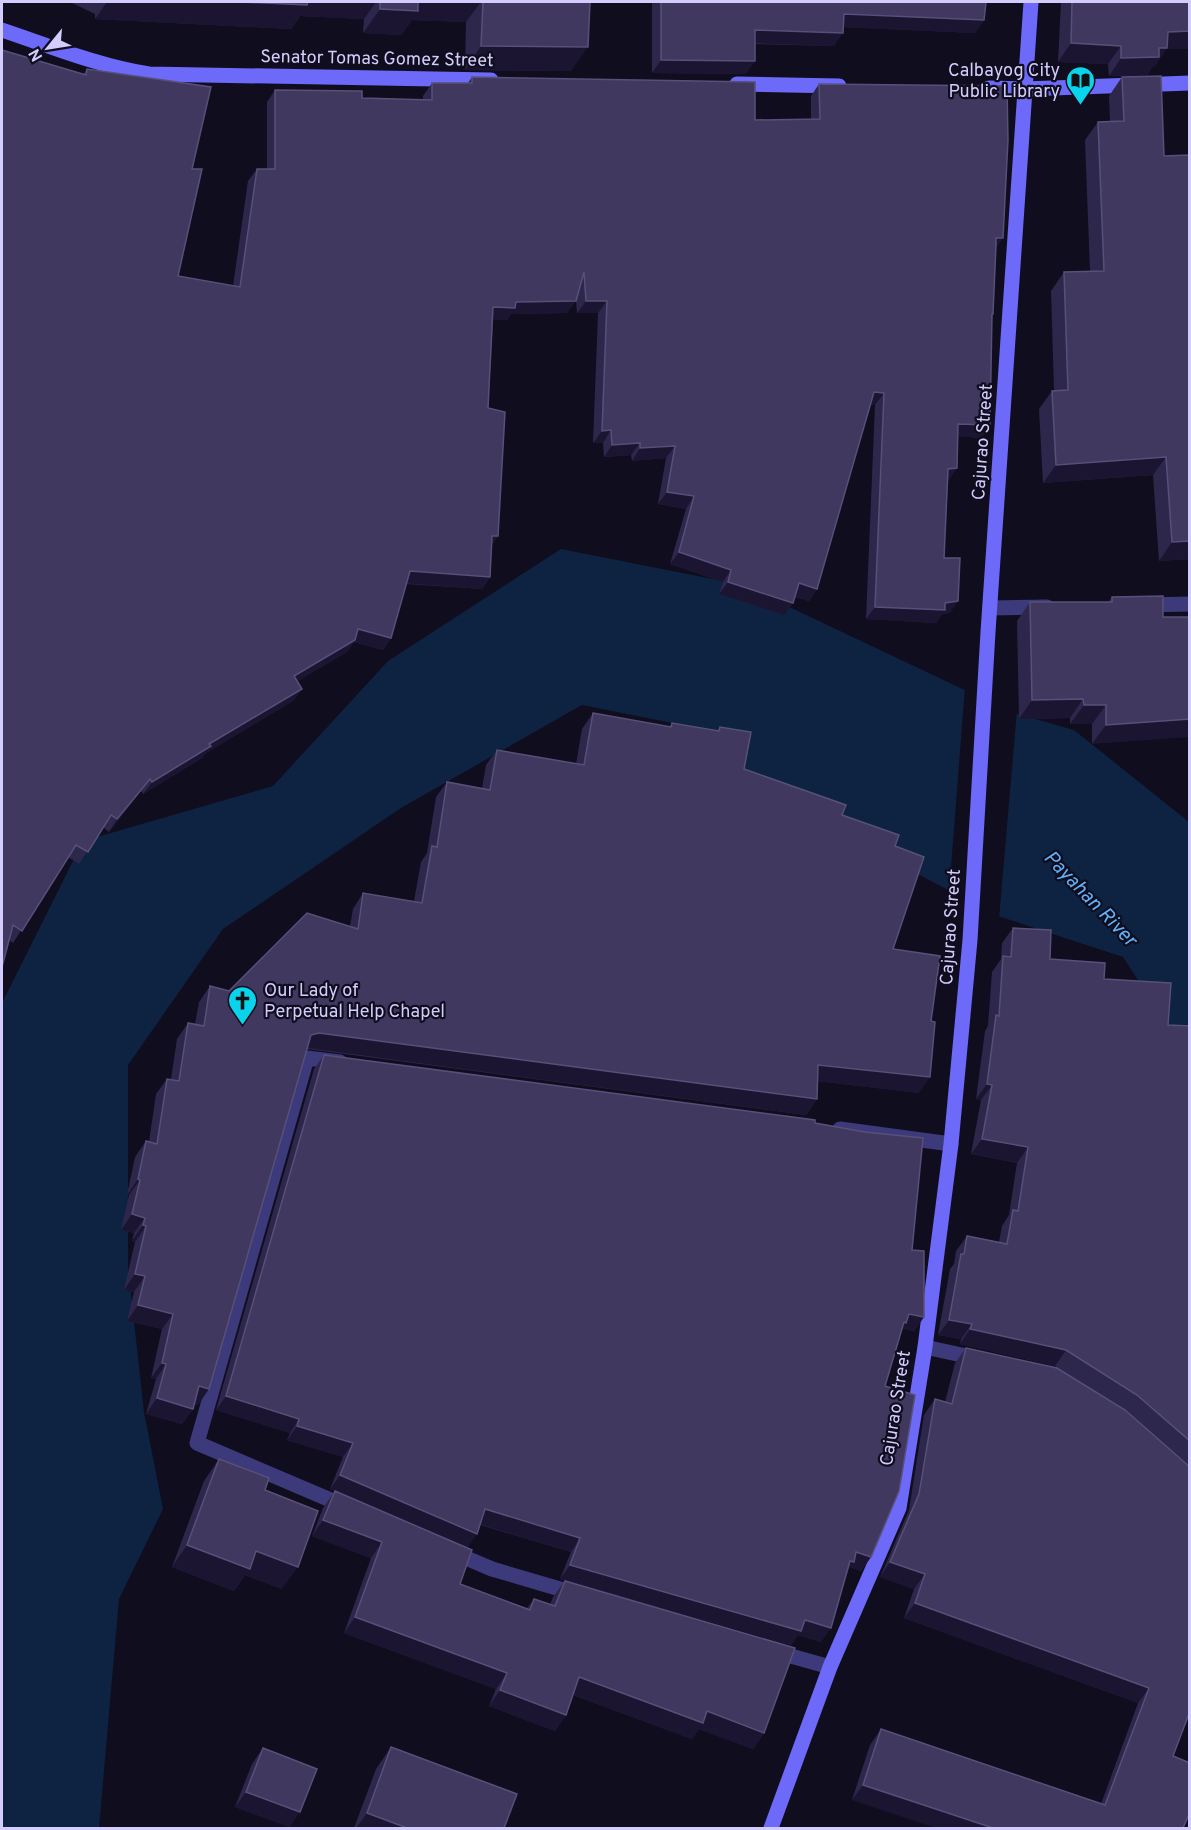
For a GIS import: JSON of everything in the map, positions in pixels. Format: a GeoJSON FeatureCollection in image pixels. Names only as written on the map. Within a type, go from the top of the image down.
{"type":"FeatureCollection","features":[{"type":"Feature","properties":{"kind":"street","name":"Cajurao Street"},"geometry":{"type":"LineString","coordinates":[[771,1828],[830,1667],[899,1508],[924,1347],[951,1144],[970,940],[988,632],[1031,2]]}},
{"type":"Feature","properties":{"kind":"street","name":"Senator Tomas Gomez Street"},"geometry":{"type":"LineString","coordinates":[[2,30],[94,61],[149,74],[509,80]]}},
{"type":"Feature","properties":{"kind":"street"},"geometry":{"type":"LineString","coordinates":[[977,88],[1025,89],[1190,83]]}},
{"type":"Feature","properties":{"kind":"street"},"geometry":{"type":"LineString","coordinates":[[725,84],[857,86]]}},
{"type":"Feature","properties":{"kind":"street"},"geometry":{"type":"LineString","coordinates":[[1131,605],[1190,604]]}},
{"type":"Feature","properties":{"kind":"street"},"geometry":{"type":"LineString","coordinates":[[990,608],[1061,606]]}},
{"type":"Feature","properties":{"kind":"street"},"geometry":{"type":"LineString","coordinates":[[354,1064],[307,1058],[197,1443],[360,1513]]}},
{"type":"Feature","properties":{"kind":"street"},"geometry":{"type":"LineString","coordinates":[[823,1126],[951,1144]]}},
{"type":"Feature","properties":{"kind":"street"},"geometry":{"type":"LineString","coordinates":[[924,1347],[997,1362]]}},
{"type":"Feature","properties":{"kind":"street"},"geometry":{"type":"LineString","coordinates":[[437,1545],[492,1569],[593,1598]]}},
{"type":"Feature","properties":{"kind":"street"},"geometry":{"type":"LineString","coordinates":[[762,1648],[830,1667]]}},
{"type":"Feature","properties":{"kind":"water","name":"Payahan River"},"geometry":{"type":"Polygon","coordinates":[[[561,549],[743,585],[1011,712],[1074,730],[1189,822],[1189,1059],[1123,957],[998,916],[755,789],[682,725],[582,705],[401,808],[223,929],[128,1065],[128,1267],[144,1412],[163,1509],[119,1599],[99,1828],[2,1828],[2,1003],[83,841],[273,786],[388,661],[561,549]]]}},
{"type":"Feature","properties":{"kind":"pier"},"geometry":{"type":"Polygon","coordinates":[[[965,687],[1017,710],[999,919],[949,893],[965,687]]]}},
{"type":"Feature","properties":{"kind":"building"},"geometry":{"type":"Polygon","coordinates":[[[242,2],[308,2],[307,5],[242,2]]]}},
{"type":"Feature","properties":{"kind":"building"},"geometry":{"type":"Polygon","coordinates":[[[380,2],[418,2],[418,11],[380,9],[380,2]]]}},
{"type":"Feature","properties":{"kind":"building"},"geometry":{"type":"Polygon","coordinates":[[[483,2],[590,2],[588,47],[481,46],[483,2]]]}},
{"type":"Feature","properties":{"kind":"building"},"geometry":{"type":"Polygon","coordinates":[[[661,2],[986,2],[984,20],[844,14],[843,33],[755,30],[755,61],[661,60],[661,2]]]}},
{"type":"Feature","properties":{"kind":"building"},"geometry":{"type":"Polygon","coordinates":[[[1072,2],[1190,2],[1190,31],[1168,32],[1167,48],[1159,48],[1159,57],[1121,58],[1121,46],[1071,43],[1072,2]]]}},
{"type":"Feature","properties":{"kind":"building"},"geometry":{"type":"Polygon","coordinates":[[[2,50],[86,75],[87,69],[211,87],[192,169],[202,169],[178,276],[240,287],[257,169],[275,169],[275,90],[362,91],[362,98],[432,100],[432,83],[472,83],[472,77],[755,82],[755,120],[820,119],[819,84],[1007,86],[1008,140],[1003,238],[996,238],[990,425],[958,424],[957,468],[948,469],[944,558],[960,558],[958,601],[945,603],[945,610],[875,607],[884,393],[874,392],[817,589],[799,583],[793,603],[728,582],[731,570],[679,552],[694,496],[667,492],[675,446],[640,448],[640,443],[612,445],[611,430],[602,431],[607,301],[586,301],[584,272],[576,301],[516,302],[515,308],[493,307],[488,408],[505,412],[498,536],[492,536],[490,577],[410,571],[391,638],[358,629],[355,640],[294,676],[302,689],[209,744],[211,746],[152,782],[150,779],[117,819],[111,815],[88,852],[76,845],[22,931],[13,925],[2,967],[2,50]]]}},
{"type":"Feature","properties":{"kind":"building"},"geometry":{"type":"Polygon","coordinates":[[[1161,76],[1164,156],[1190,155],[1190,541],[1172,542],[1166,457],[1056,465],[1052,391],[1068,390],[1064,272],[1104,271],[1098,122],[1124,121],[1122,77],[1161,76]]]}},
{"type":"Feature","properties":{"kind":"building"},"geometry":{"type":"Polygon","coordinates":[[[1163,596],[1163,617],[1190,617],[1190,719],[1106,725],[1106,705],[1084,705],[1083,699],[1032,700],[1030,602],[1112,602],[1112,597],[1163,596]]]}},
{"type":"Feature","properties":{"kind":"building"},"geometry":{"type":"Polygon","coordinates":[[[593,713],[671,727],[672,723],[719,731],[720,727],[751,732],[744,769],[846,805],[842,815],[899,835],[895,846],[924,857],[893,949],[940,956],[931,1021],[935,1022],[930,1077],[818,1065],[817,1099],[319,1033],[311,1035],[209,1389],[199,1386],[193,1409],[157,1398],[166,1364],[162,1363],[173,1314],[138,1305],[145,1276],[135,1274],[146,1226],[143,1225],[145,1218],[132,1214],[146,1141],[157,1144],[167,1079],[179,1081],[188,1023],[204,1026],[210,986],[229,991],[307,913],[358,929],[363,893],[422,903],[432,846],[437,847],[447,782],[490,790],[497,750],[584,765],[593,713]]]}},
{"type":"Feature","properties":{"kind":"building"},"geometry":{"type":"Polygon","coordinates":[[[1013,928],[1051,930],[1050,959],[1105,963],[1104,979],[1171,983],[1168,1025],[1190,1026],[1190,1441],[1137,1395],[1066,1350],[970,1329],[972,1324],[949,1320],[961,1254],[964,1254],[967,1236],[1007,1244],[1013,1210],[1018,1211],[1028,1147],[982,1139],[992,1085],[987,1084],[996,1015],[999,1016],[1003,956],[1011,957],[1013,928]]]}},
{"type":"Feature","properties":{"kind":"building"},"geometry":{"type":"Polygon","coordinates":[[[324,1055],[815,1120],[815,1123],[865,1132],[923,1138],[912,1250],[924,1251],[924,1317],[909,1314],[906,1323],[904,1322],[885,1386],[915,1395],[899,1491],[871,1557],[856,1552],[854,1562],[850,1561],[831,1628],[805,1620],[801,1631],[570,1565],[580,1538],[485,1509],[477,1534],[340,1475],[353,1443],[297,1426],[299,1419],[226,1396],[324,1055]]]}},
{"type":"Feature","properties":{"kind":"building"},"geometry":{"type":"Polygon","coordinates":[[[966,1348],[1057,1368],[1125,1410],[1190,1467],[1190,1711],[1173,1756],[1190,1763],[1190,1812],[1183,1828],[993,1828],[863,1785],[881,1729],[1105,1805],[1149,1688],[915,1603],[925,1574],[890,1562],[919,1494],[935,1399],[952,1404],[966,1348]]]}},
{"type":"Feature","properties":{"kind":"building"},"geometry":{"type":"Polygon","coordinates":[[[219,1459],[269,1478],[265,1490],[318,1511],[298,1567],[256,1551],[250,1569],[187,1545],[219,1459]]]}},
{"type":"Feature","properties":{"kind":"building"},"geometry":{"type":"Polygon","coordinates":[[[335,1491],[472,1550],[460,1584],[530,1610],[534,1599],[555,1606],[565,1581],[795,1648],[764,1733],[707,1711],[703,1723],[579,1677],[566,1715],[500,1690],[507,1673],[355,1617],[382,1542],[323,1520],[335,1491]]]}},
{"type":"Feature","properties":{"kind":"building"},"geometry":{"type":"Polygon","coordinates":[[[391,1747],[517,1794],[504,1828],[407,1828],[367,1813],[391,1747]]]}},
{"type":"Feature","properties":{"kind":"building"},"geometry":{"type":"Polygon","coordinates":[[[263,1748],[317,1769],[300,1812],[246,1792],[263,1748]]]}},
{"type":"Feature","properties":{"kind":"place","name":"Calbayog City Public Library"},"geometry":{"type":"Point","coordinates":[1081,106]}},
{"type":"Feature","properties":{"kind":"place","name":"Our Lady of Perpetual Help Chapel"},"geometry":{"type":"Point","coordinates":[243,1026]}}]}
